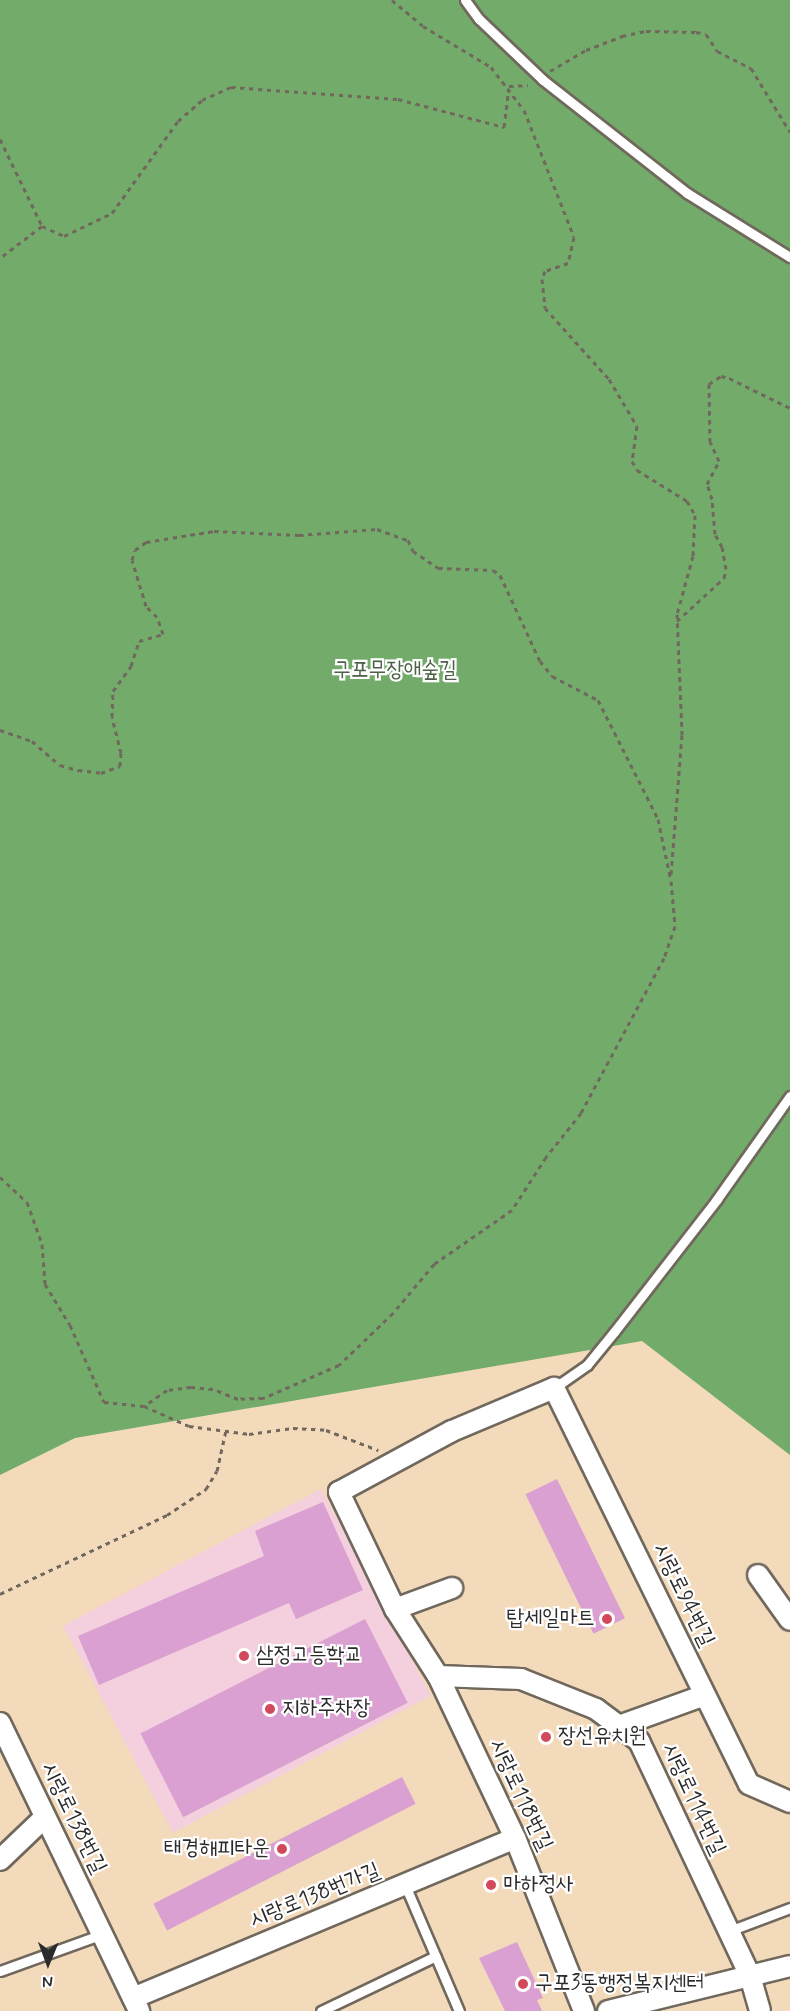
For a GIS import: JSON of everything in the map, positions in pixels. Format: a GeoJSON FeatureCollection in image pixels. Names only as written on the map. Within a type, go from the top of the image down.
{"type":"FeatureCollection","features":[{"type":"Feature","properties":{"kind":"street","name":"시랑로118번길"},"geometry":{"type":"LineString","coordinates":[[554,1388],[394,1460],[339,1492],[395,1609],[438,1676],[515,1838],[584,2011]]}},
{"type":"Feature","properties":{"kind":"street","name":"시랑로94번길"},"geometry":{"type":"LineString","coordinates":[[554,1388],[749,1784],[790,1802]]}},
{"type":"Feature","properties":{"kind":"street"},"geometry":{"type":"LineString","coordinates":[[758,1575],[790,1620]]}},
{"type":"Feature","properties":{"kind":"street"},"geometry":{"type":"LineString","coordinates":[[395,1609],[452,1588]]}},
{"type":"Feature","properties":{"kind":"street","name":"시랑로114번길"},"geometry":{"type":"LineString","coordinates":[[438,1676],[521,1679],[596,1709],[639,1741],[750,1976],[760,2011]]}},
{"type":"Feature","properties":{"kind":"street"},"geometry":{"type":"LineString","coordinates":[[619,1726],[705,1695]]}},
{"type":"Feature","properties":{"kind":"street","name":"시랑로138번길"},"geometry":{"type":"LineString","coordinates":[[0,1723],[136,2004]]}},
{"type":"Feature","properties":{"kind":"street"},"geometry":{"type":"LineString","coordinates":[[0,1860],[45,1816]]}},
{"type":"Feature","properties":{"kind":"street","name":"시랑로138번가길"},"geometry":{"type":"LineString","coordinates":[[136,2004],[515,1838]]}},
{"type":"Feature","properties":{"kind":"street"},"geometry":{"type":"LineString","coordinates":[[608,2011],[790,1966]]}},
{"type":"Feature","properties":{"kind":"lane"},"geometry":{"type":"LineString","coordinates":[[465,0],[479,19],[543,80],[687,193],[790,257]]}},
{"type":"Feature","properties":{"kind":"lane"},"geometry":{"type":"LineString","coordinates":[[554,1388],[587,1365],[614,1332],[717,1199],[790,1096]]}},
{"type":"Feature","properties":{"kind":"lane"},"geometry":{"type":"LineString","coordinates":[[405,1885],[459,2011]]}},
{"type":"Feature","properties":{"kind":"lane"},"geometry":{"type":"LineString","coordinates":[[729,1931],[790,1908]]}},
{"type":"Feature","properties":{"kind":"lane"},"geometry":{"type":"LineString","coordinates":[[0,1971],[102,1934]]}},
{"type":"Feature","properties":{"kind":"lane"},"geometry":{"type":"LineString","coordinates":[[321,2011],[436,1956]]}},
{"type":"Feature","properties":{"kind":"path"},"geometry":{"type":"LineString","coordinates":[[392,0],[423,26],[491,67],[509,86],[528,121],[574,237],[568,262],[545,272],[542,279],[544,308],[609,379],[637,426],[632,461],[637,470],[687,501],[695,514],[693,556],[677,621],[682,735],[671,881]]}},
{"type":"Feature","properties":{"kind":"path"},"geometry":{"type":"LineString","coordinates":[[509,86],[543,80],[552,69],[568,60],[622,36],[646,31],[696,32],[706,34],[717,51],[752,68],[790,132]]}},
{"type":"Feature","properties":{"kind":"path"},"geometry":{"type":"LineString","coordinates":[[0,139],[42,226],[64,236],[112,213],[178,121],[201,100],[231,87],[398,99],[504,127],[509,86]]}},
{"type":"Feature","properties":{"kind":"path"},"geometry":{"type":"LineString","coordinates":[[0,258],[42,226]]}},
{"type":"Feature","properties":{"kind":"path"},"geometry":{"type":"LineString","coordinates":[[677,621],[724,578],[726,568],[722,547],[715,534],[712,499],[706,484],[719,461],[710,442],[709,384],[721,376],[729,378],[790,408]]}},
{"type":"Feature","properties":{"kind":"path"},"geometry":{"type":"LineString","coordinates":[[0,730],[32,741],[60,765],[100,773],[120,766],[122,753],[112,717],[113,691],[131,666],[139,641],[163,634],[157,617],[146,606],[135,572],[135,550],[146,542],[214,531],[288,535],[377,529],[408,540],[412,551],[438,568],[493,570],[500,575],[540,661],[552,676],[598,700],[658,819],[671,881],[675,926],[664,958],[581,1113],[546,1157],[512,1210],[434,1264],[393,1313],[339,1365],[263,1398],[238,1399],[213,1389],[191,1387],[167,1390],[144,1406]]}},
{"type":"Feature","properties":{"kind":"path"},"geometry":{"type":"LineString","coordinates":[[0,1177],[31,1210],[42,1244],[45,1284],[70,1325],[104,1402],[144,1406],[189,1426],[249,1434],[293,1428],[326,1430],[394,1460]]}},
{"type":"Feature","properties":{"kind":"path"},"geometry":{"type":"LineString","coordinates":[[0,1594],[167,1515],[206,1489],[217,1471],[226,1430]]}},
{"type":"Feature","properties":{"kind":"shaded area","name":"삼정고등학교"},"geometry":{"type":"Polygon","coordinates":[[[321,1489],[431,1696],[173,1833],[63,1626],[321,1489]]]}},
{"type":"Feature","properties":{"kind":"green space","name":"구포무장애숲길"},"geometry":{"type":"Polygon","coordinates":[[[0,0],[790,0],[790,1455],[642,1341],[75,1438],[0,1475],[0,0]]]}},
{"type":"Feature","properties":{"kind":"building"},"geometry":{"type":"Polygon","coordinates":[[[557,1479],[625,1618],[593,1634],[526,1494],[557,1479]]]}},
{"type":"Feature","properties":{"kind":"building"},"geometry":{"type":"Polygon","coordinates":[[[323,1502],[363,1590],[296,1619],[289,1603],[99,1685],[78,1636],[264,1556],[255,1531],[323,1502]]]}},
{"type":"Feature","properties":{"kind":"building","name":"지하주차장"},"geometry":{"type":"Polygon","coordinates":[[[365,1619],[408,1703],[183,1817],[140,1733],[365,1619]]]}},
{"type":"Feature","properties":{"kind":"building","name":"태경해피타운"},"geometry":{"type":"Polygon","coordinates":[[[402,1777],[416,1804],[167,1930],[153,1904],[402,1777]]]}},
{"type":"Feature","properties":{"kind":"building"},"geometry":{"type":"Polygon","coordinates":[[[517,1942],[543,1998],[537,2000],[542,2011],[505,2011],[479,1958],[517,1942]]]}},
{"type":"Feature","properties":{"kind":"place","name":"탑세일마트"},"geometry":{"type":"Point","coordinates":[607,1619]}},
{"type":"Feature","properties":{"kind":"place","name":"삼정고등학교"},"geometry":{"type":"Point","coordinates":[244,1656]}},
{"type":"Feature","properties":{"kind":"place","name":"지하주차장"},"geometry":{"type":"Point","coordinates":[270,1709]}},
{"type":"Feature","properties":{"kind":"place","name":"장선유치원"},"geometry":{"type":"Point","coordinates":[546,1737]}},
{"type":"Feature","properties":{"kind":"place","name":"태경해피타운"},"geometry":{"type":"Point","coordinates":[282,1849]}},
{"type":"Feature","properties":{"kind":"place","name":"마하정사"},"geometry":{"type":"Point","coordinates":[491,1885]}},
{"type":"Feature","properties":{"kind":"place","name":"구포3동행정복지센터"},"geometry":{"type":"Point","coordinates":[523,1984]}}]}
